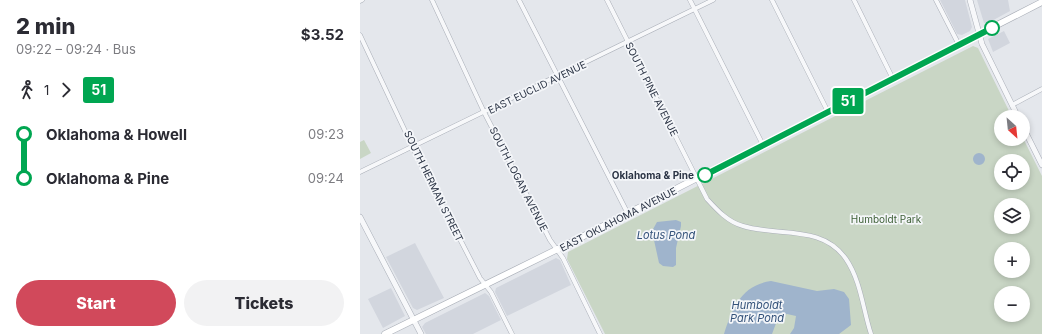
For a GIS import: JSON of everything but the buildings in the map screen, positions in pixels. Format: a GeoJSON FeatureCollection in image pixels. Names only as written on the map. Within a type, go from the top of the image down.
{"type":"FeatureCollection","features":[{"type":"Feature","properties":{"kind":"main road","name":"EAST OKLAHOMA AVENUE"},"geometry":{"type":"LineString","coordinates":[[385,334],[557,250],[1042,2]]}},
{"type":"Feature","properties":{"kind":"street","name":"SOUTH LOGAN AVENUE"},"geometry":{"type":"LineString","coordinates":[[432,0],[484,112],[550,241],[557,250],[600,334]]}},
{"type":"Feature","properties":{"kind":"street"},"geometry":{"type":"LineString","coordinates":[[520,0],[628,214]]}},
{"type":"Feature","properties":{"kind":"street","name":"SOUTH PINE AVENUE"},"geometry":{"type":"LineString","coordinates":[[607,0],[707,199],[716,210],[742,226],[763,231],[812,236],[832,245],[847,261],[855,279],[871,334]]}},
{"type":"Feature","properties":{"kind":"street"},"geometry":{"type":"LineString","coordinates":[[690,0],[763,145]]}},
{"type":"Feature","properties":{"kind":"street","name":"EAST EUCLID AVENUE"},"geometry":{"type":"LineString","coordinates":[[360,172],[628,43],[713,0]]}},
{"type":"Feature","properties":{"kind":"street"},"geometry":{"type":"LineString","coordinates":[[772,0],[828,112]]}},
{"type":"Feature","properties":{"kind":"street"},"geometry":{"type":"LineString","coordinates":[[854,0],[893,79]]}},
{"type":"Feature","properties":{"kind":"street"},"geometry":{"type":"LineString","coordinates":[[936,0],[959,45]]}},
{"type":"Feature","properties":{"kind":"street"},"geometry":{"type":"LineString","coordinates":[[970,0],[979,35],[1014,110]]}},
{"type":"Feature","properties":{"kind":"street","name":"SOUTH HERMAN STREET"},"geometry":{"type":"LineString","coordinates":[[360,35],[413,147],[480,278],[491,292],[512,334]]}},
{"type":"Feature","properties":{"kind":"street"},"geometry":{"type":"LineString","coordinates":[[1012,105],[1042,89]]}},
{"type":"Feature","properties":{"kind":"street"},"geometry":{"type":"LineString","coordinates":[[1030,140],[1042,165]]}},
{"type":"Feature","properties":{"kind":"street"},"geometry":{"type":"LineString","coordinates":[[360,217],[421,334]]}},
{"type":"Feature","properties":{"kind":"shaded area"},"geometry":{"type":"Polygon","coordinates":[[[940,0],[965,0],[972,27],[970,31],[962,35],[957,34],[940,0]]]}},
{"type":"Feature","properties":{"kind":"shaded area"},"geometry":{"type":"Polygon","coordinates":[[[977,0],[1008,0],[1010,11],[988,23],[984,23],[977,0]]]}},
{"type":"Feature","properties":{"kind":"shaded area"},"geometry":{"type":"Polygon","coordinates":[[[1004,31],[1010,43],[993,52],[988,39],[1004,31]]]}},
{"type":"Feature","properties":{"kind":"shaded area"},"geometry":{"type":"Polygon","coordinates":[[[415,243],[444,298],[417,310],[413,308],[386,257],[415,243]]]}},
{"type":"Feature","properties":{"kind":"shaded area"},"geometry":{"type":"Polygon","coordinates":[[[556,258],[560,260],[571,285],[507,316],[495,292],[496,288],[556,258]]]}},
{"type":"Feature","properties":{"kind":"shaded area"},"geometry":{"type":"Polygon","coordinates":[[[391,288],[405,316],[383,328],[368,299],[391,288]]]}},
{"type":"Feature","properties":{"kind":"shaded area"},"geometry":{"type":"Polygon","coordinates":[[[485,293],[489,296],[501,320],[473,334],[426,334],[422,327],[425,323],[485,293]]]}},
{"type":"Feature","properties":{"kind":"green space","name":"Humboldt Park"},"geometry":{"type":"Polygon","coordinates":[[[973,46],[978,48],[1009,110],[994,110],[994,146],[1027,146],[1042,176],[1042,334],[605,334],[567,259],[568,252],[973,46]]]}},
{"type":"Feature","properties":{"kind":"green space"},"geometry":{"type":"Polygon","coordinates":[[[364,140],[371,153],[360,159],[360,142],[364,140]]]}},
{"type":"Feature","properties":{"kind":"water"},"geometry":{"type":"Polygon","coordinates":[[[977,153],[981,153],[985,159],[981,165],[977,165],[973,161],[973,157],[977,153]]]}},
{"type":"Feature","properties":{"kind":"water","name":"Lotus Pond"},"geometry":{"type":"Polygon","coordinates":[[[676,220],[681,222],[681,226],[676,248],[676,265],[673,267],[663,266],[659,263],[652,231],[657,222],[676,220]]]}},
{"type":"Feature","properties":{"kind":"water","name":"Humboldt Park Pond"},"geometry":{"type":"Polygon","coordinates":[[[771,281],[817,291],[834,289],[844,292],[849,299],[851,325],[839,334],[790,334],[794,328],[796,316],[787,314],[778,318],[772,334],[724,334],[734,307],[745,293],[752,287],[771,281]]]}},
{"type":"Feature","properties":{"kind":"bus line","name":"51"},"geometry":{"type":"LineString","coordinates":[[705,175],[992,28]]}},
{"type":"Feature","properties":{"kind":"place","name":"Oklahoma & Pine"},"geometry":{"type":"Point","coordinates":[705,175]}}]}
